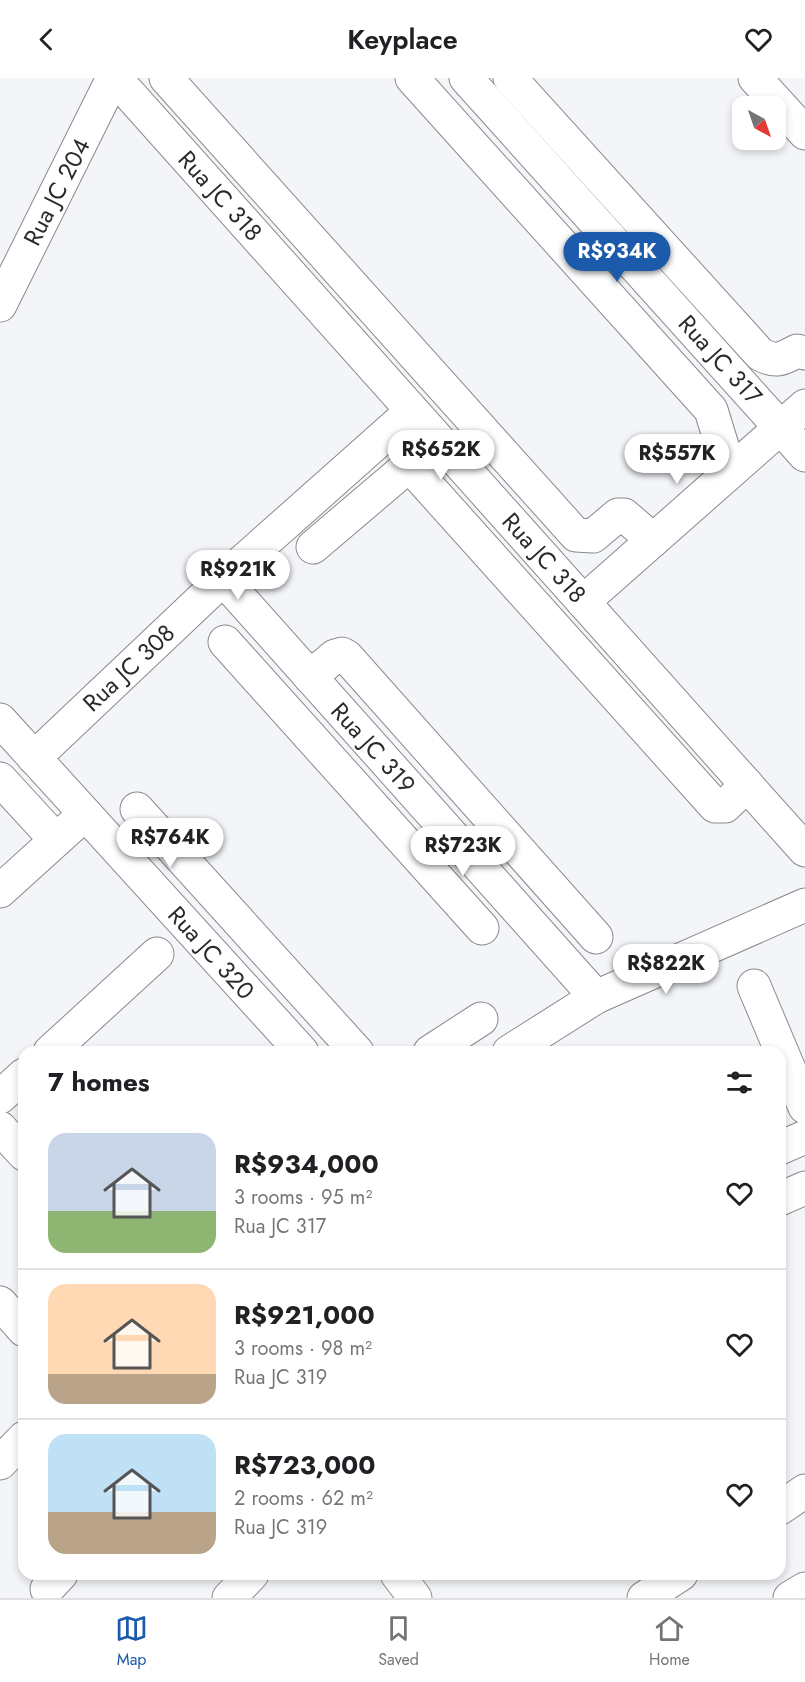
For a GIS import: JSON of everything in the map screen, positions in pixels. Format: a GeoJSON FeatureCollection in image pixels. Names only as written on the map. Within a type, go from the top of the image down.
{"type":"FeatureCollection","features":[{"type":"Feature","properties":{"kind":"street","name":"Rua JC 204"},"geometry":{"type":"LineString","coordinates":[[0,305],[114,78]]}},
{"type":"Feature","properties":{"kind":"street","name":"Rua JC 318"},"geometry":{"type":"LineString","coordinates":[[114,78],[805,850]]}},
{"type":"Feature","properties":{"kind":"street"},"geometry":{"type":"LineString","coordinates":[[166,78],[576,535],[592,536],[618,515],[624,515],[653,540]]}},
{"type":"Feature","properties":{"kind":"street"},"geometry":{"type":"LineString","coordinates":[[412,78],[711,410],[730,472]]}},
{"type":"Feature","properties":{"kind":"street","name":"Rua JC 317"},"geometry":{"type":"LineString","coordinates":[[466,78],[805,455]]}},
{"type":"Feature","properties":{"kind":"street"},"geometry":{"type":"LineString","coordinates":[[510,78],[760,354],[771,360],[781,360],[797,351],[805,353]]}},
{"type":"Feature","properties":{"kind":"street"},"geometry":{"type":"LineString","coordinates":[[755,78],[805,133]]}},
{"type":"Feature","properties":{"kind":"street"},"geometry":{"type":"LineString","coordinates":[[583,602],[805,406]]}},
{"type":"Feature","properties":{"kind":"street","name":"Rua JC 308"},"geometry":{"type":"LineString","coordinates":[[34,758],[223,579],[412,411]]}},
{"type":"Feature","properties":{"kind":"street"},"geometry":{"type":"LineString","coordinates":[[313,547],[400,473],[408,470],[417,474],[715,806],[725,806],[747,785]]}},
{"type":"Feature","properties":{"kind":"street","name":"Rua JC 319"},"geometry":{"type":"LineString","coordinates":[[223,579],[596,997]]}},
{"type":"Feature","properties":{"kind":"street"},"geometry":{"type":"LineString","coordinates":[[225,642],[473,919],[494,883]]}},
{"type":"Feature","properties":{"kind":"street"},"geometry":{"type":"LineString","coordinates":[[310,677],[335,656],[342,654],[347,657],[596,937]]}},
{"type":"Feature","properties":{"kind":"street","name":"Rua JC 320"},"geometry":{"type":"LineString","coordinates":[[0,720],[297,1046]]}},
{"type":"Feature","properties":{"kind":"street"},"geometry":{"type":"LineString","coordinates":[[0,779],[56,840]]}},
{"type":"Feature","properties":{"kind":"street"},"geometry":{"type":"LineString","coordinates":[[0,891],[85,814]]}},
{"type":"Feature","properties":{"kind":"street"},"geometry":{"type":"LineString","coordinates":[[122,855],[145,818],[352,1046]]}},
{"type":"Feature","properties":{"kind":"street"},"geometry":{"type":"LineString","coordinates":[[518,1046],[596,997],[805,905]]}},
{"type":"Feature","properties":{"kind":"street"},"geometry":{"type":"LineString","coordinates":[[57,1046],[157,954]]}},
{"type":"Feature","properties":{"kind":"street"},"geometry":{"type":"LineString","coordinates":[[754,986],[779,1046]]}},
{"type":"Feature","properties":{"kind":"street"},"geometry":{"type":"LineString","coordinates":[[439,1046],[481,1019]]}},
{"type":"Feature","properties":{"kind":"street"},"geometry":{"type":"LineString","coordinates":[[786,1062],[805,1107]]}},
{"type":"Feature","properties":{"kind":"street"},"geometry":{"type":"LineString","coordinates":[[0,1128],[18,1148]]}},
{"type":"Feature","properties":{"kind":"street"},"geometry":{"type":"LineString","coordinates":[[786,1145],[805,1137]]}},
{"type":"Feature","properties":{"kind":"street"},"geometry":{"type":"LineString","coordinates":[[786,1197],[805,1188]]}},
{"type":"Feature","properties":{"kind":"street"},"geometry":{"type":"LineString","coordinates":[[0,1303],[18,1323]]}},
{"type":"Feature","properties":{"kind":"street"},"geometry":{"type":"LineString","coordinates":[[0,1463],[18,1444]]}},
{"type":"Feature","properties":{"kind":"street"},"geometry":{"type":"LineString","coordinates":[[786,1504],[805,1491]]}},
{"type":"Feature","properties":{"kind":"street"},"geometry":{"type":"LineString","coordinates":[[229,1598],[246,1580]]}},
{"type":"Feature","properties":{"kind":"street"},"geometry":{"type":"LineString","coordinates":[[402,1580],[415,1598]]}},
{"type":"Feature","properties":{"kind":"street"},"geometry":{"type":"LineString","coordinates":[[644,1598],[672,1580]]}},
{"type":"Feature","properties":{"kind":"street"},"geometry":{"type":"LineString","coordinates":[[790,1598],[805,1588]]}}]}
